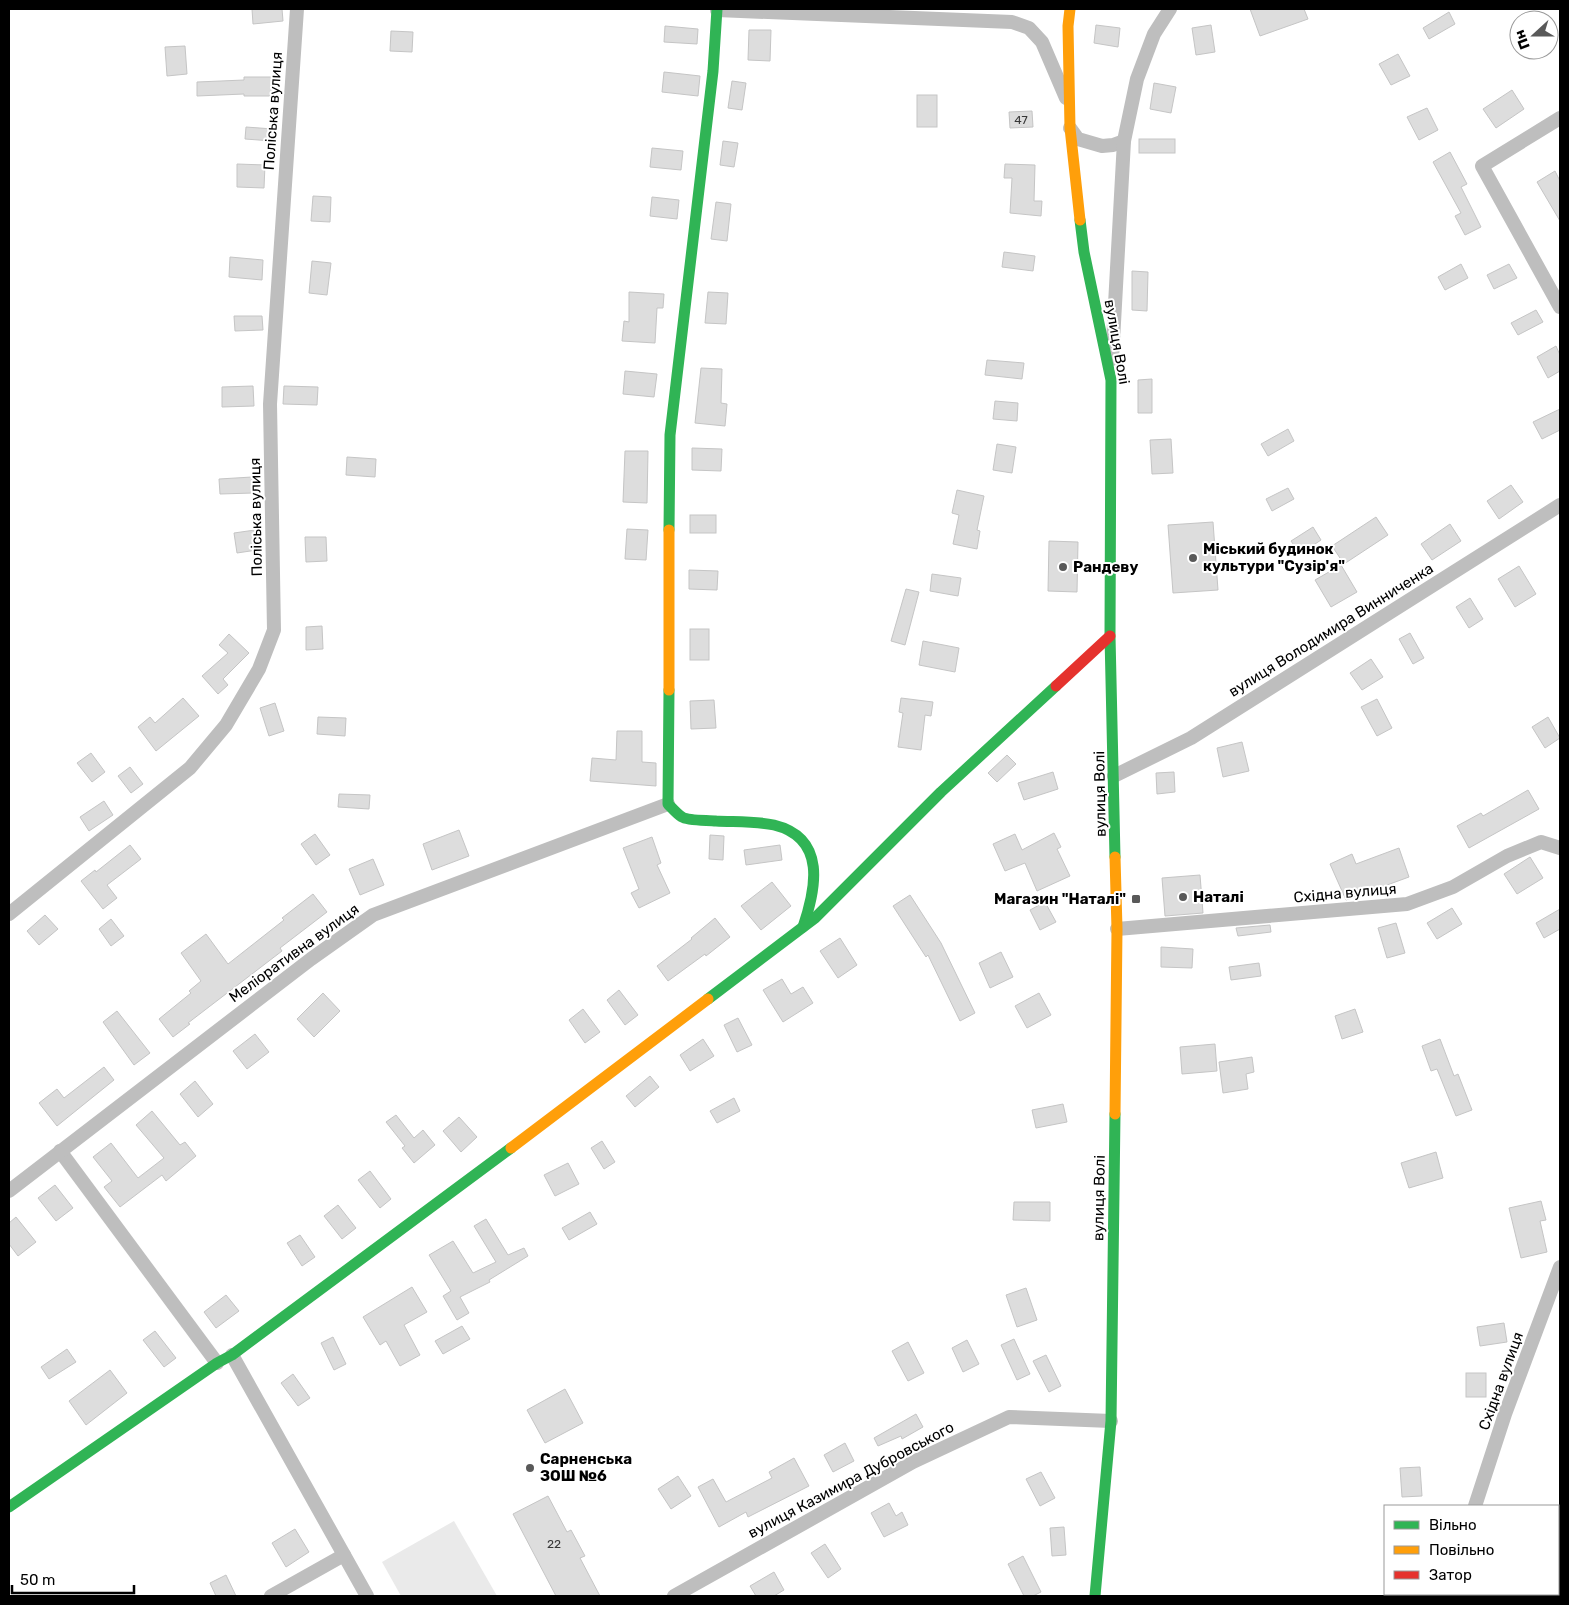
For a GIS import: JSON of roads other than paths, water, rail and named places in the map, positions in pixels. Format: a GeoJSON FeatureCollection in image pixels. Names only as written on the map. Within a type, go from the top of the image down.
{"type":"FeatureCollection","features":[{"type":"Feature","properties":{"kind":"street","name":"Поліська вулиця"},"geometry":{"type":"LineString","coordinates":[[9,914],[190,768],[226,725],[259,670],[274,630],[270,404],[297,9]]}},
{"type":"Feature","properties":{"kind":"street","name":"вулиця Волі"},"geometry":{"type":"LineString","coordinates":[[1070,9],[1068,26],[1070,128],[1084,252],[1111,380],[1110,636],[1117,929],[1111,1421],[1095,1596]]}},
{"type":"Feature","properties":{"kind":"street"},"geometry":{"type":"LineString","coordinates":[[1111,380],[1124,140],[1137,79],[1154,34],[1170,9]]}},
{"type":"Feature","properties":{"kind":"street"},"geometry":{"type":"LineString","coordinates":[[803,927],[812,900],[815,877],[812,860],[806,846],[791,831],[773,825],[683,818],[668,804],[670,434],[713,71],[717,10],[1012,22],[1029,28],[1042,42],[1070,108]]}},
{"type":"Feature","properties":{"kind":"street"},"geometry":{"type":"LineString","coordinates":[[1560,118],[1482,166],[1560,307]]}},
{"type":"Feature","properties":{"kind":"street"},"geometry":{"type":"LineString","coordinates":[[1070,128],[1078,139],[1102,146],[1113,145],[1124,140]]}},
{"type":"Feature","properties":{"kind":"street","name":"вулиця Володимира Винниченка"},"geometry":{"type":"LineString","coordinates":[[1114,776],[1191,738],[1560,505]]}},
{"type":"Feature","properties":{"kind":"street"},"geometry":{"type":"LineString","coordinates":[[9,1507],[217,1363],[232,1355],[503,1154],[815,918],[941,792],[1110,636]]}},
{"type":"Feature","properties":{"kind":"street","name":"Меліоративна вулиця"},"geometry":{"type":"LineString","coordinates":[[9,1191],[311,959],[373,915],[668,804]]}},
{"type":"Feature","properties":{"kind":"street","name":"Східна вулиця"},"geometry":{"type":"LineString","coordinates":[[1117,929],[1407,904],[1453,887],[1508,856],[1541,842],[1560,848]]}},
{"type":"Feature","properties":{"kind":"street"},"geometry":{"type":"LineString","coordinates":[[60,1151],[217,1363]]}},
{"type":"Feature","properties":{"kind":"street","name":"Східна вулиця"},"geometry":{"type":"LineString","coordinates":[[1475,1505],[1505,1414],[1560,1267]]}},
{"type":"Feature","properties":{"kind":"street"},"geometry":{"type":"LineString","coordinates":[[232,1355],[367,1596]]}},
{"type":"Feature","properties":{"kind":"street","name":"вулиця Казимира Дубровського"},"geometry":{"type":"LineString","coordinates":[[674,1596],[913,1462],[1009,1416],[1111,1421]]}},
{"type":"Feature","properties":{"kind":"street"},"geometry":{"type":"LineString","coordinates":[[270,1596],[344,1555]]}},
{"type":"Feature","properties":{"kind":"street"},"geometry":{"type":"LineString","coordinates":[[1097,1581],[1103,1596]]}},
{"type":"Feature","properties":{"kind":"place","name":"Міський будинок культури \"Сузір'я\""},"geometry":{"type":"Point","coordinates":[1193,558]}},
{"type":"Feature","properties":{"kind":"place","name":"Рандеву"},"geometry":{"type":"Point","coordinates":[1063,567]}},
{"type":"Feature","properties":{"kind":"place","name":"Наталі"},"geometry":{"type":"Point","coordinates":[1183,897]}},
{"type":"Feature","properties":{"kind":"place","name":"Магазин \"Наталі\""},"geometry":{"type":"Point","coordinates":[1136,899]}},
{"type":"Feature","properties":{"kind":"place","name":"Сарненська ЗОШ №6"},"geometry":{"type":"Point","coordinates":[530,1468]}}]}
